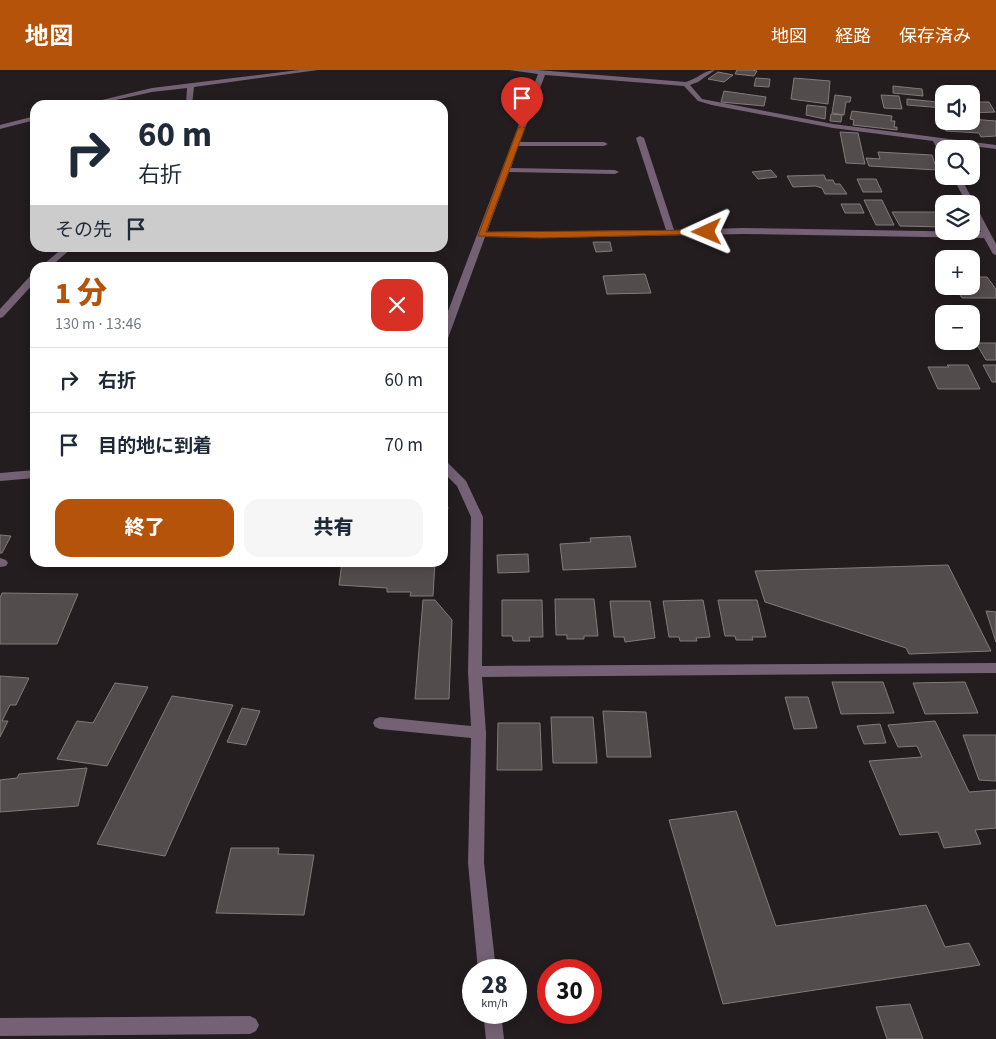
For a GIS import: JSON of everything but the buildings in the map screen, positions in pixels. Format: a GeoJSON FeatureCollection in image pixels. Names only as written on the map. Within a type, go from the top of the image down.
{"type":"FeatureCollection","features":[{"type":"Feature","properties":{"kind":"street"},"geometry":{"type":"LineString","coordinates":[[107,100],[152,90],[315,70]]}},
{"type":"Feature","properties":{"kind":"street"},"geometry":{"type":"LineString","coordinates":[[512,70],[686,84],[696,81],[712,70]]}},
{"type":"Feature","properties":{"kind":"street"},"geometry":{"type":"LineString","coordinates":[[448,325],[542,73]]}},
{"type":"Feature","properties":{"kind":"street"},"geometry":{"type":"LineString","coordinates":[[686,84],[700,100],[714,104],[833,126],[996,147]]}},
{"type":"Feature","properties":{"kind":"street"},"geometry":{"type":"LineString","coordinates":[[190,100],[191,85]]}},
{"type":"Feature","properties":{"kind":"street"},"geometry":{"type":"LineString","coordinates":[[0,127],[30,119]]}},
{"type":"Feature","properties":{"kind":"street"},"geometry":{"type":"LineString","coordinates":[[640,138],[671,233]]}},
{"type":"Feature","properties":{"kind":"street"},"geometry":{"type":"LineString","coordinates":[[516,144],[604,144]]}},
{"type":"Feature","properties":{"kind":"street"},"geometry":{"type":"LineString","coordinates":[[506,170],[615,172]]}},
{"type":"Feature","properties":{"kind":"street"},"geometry":{"type":"LineString","coordinates":[[961,185],[996,252]]}},
{"type":"Feature","properties":{"kind":"street"},"geometry":{"type":"LineString","coordinates":[[481,234],[541,236],[743,231],[986,235]]}},
{"type":"Feature","properties":{"kind":"street"},"geometry":{"type":"LineString","coordinates":[[50,262],[63,252]]}},
{"type":"Feature","properties":{"kind":"street"},"geometry":{"type":"LineString","coordinates":[[0,315],[30,282]]}},
{"type":"Feature","properties":{"kind":"street"},"geometry":{"type":"LineString","coordinates":[[448,470],[462,484],[477,517],[475,672],[479,733],[476,863],[486,959]]}},
{"type":"Feature","properties":{"kind":"street"},"geometry":{"type":"LineString","coordinates":[[0,478],[30,475]]}},
{"type":"Feature","properties":{"kind":"street"},"geometry":{"type":"LineString","coordinates":[[475,672],[996,668]]}},
{"type":"Feature","properties":{"kind":"street"},"geometry":{"type":"LineString","coordinates":[[380,723],[479,733]]}},
{"type":"Feature","properties":{"kind":"street"},"geometry":{"type":"LineString","coordinates":[[493,1024],[494,1039]]}},
{"type":"Feature","properties":{"kind":"street"},"geometry":{"type":"LineString","coordinates":[[0,1027],[250,1025]]}},
{"type":"Feature","properties":{"kind":"route"},"geometry":{"type":"LineString","coordinates":[[522,128],[481,234],[541,236],[707,232]]}}]}
